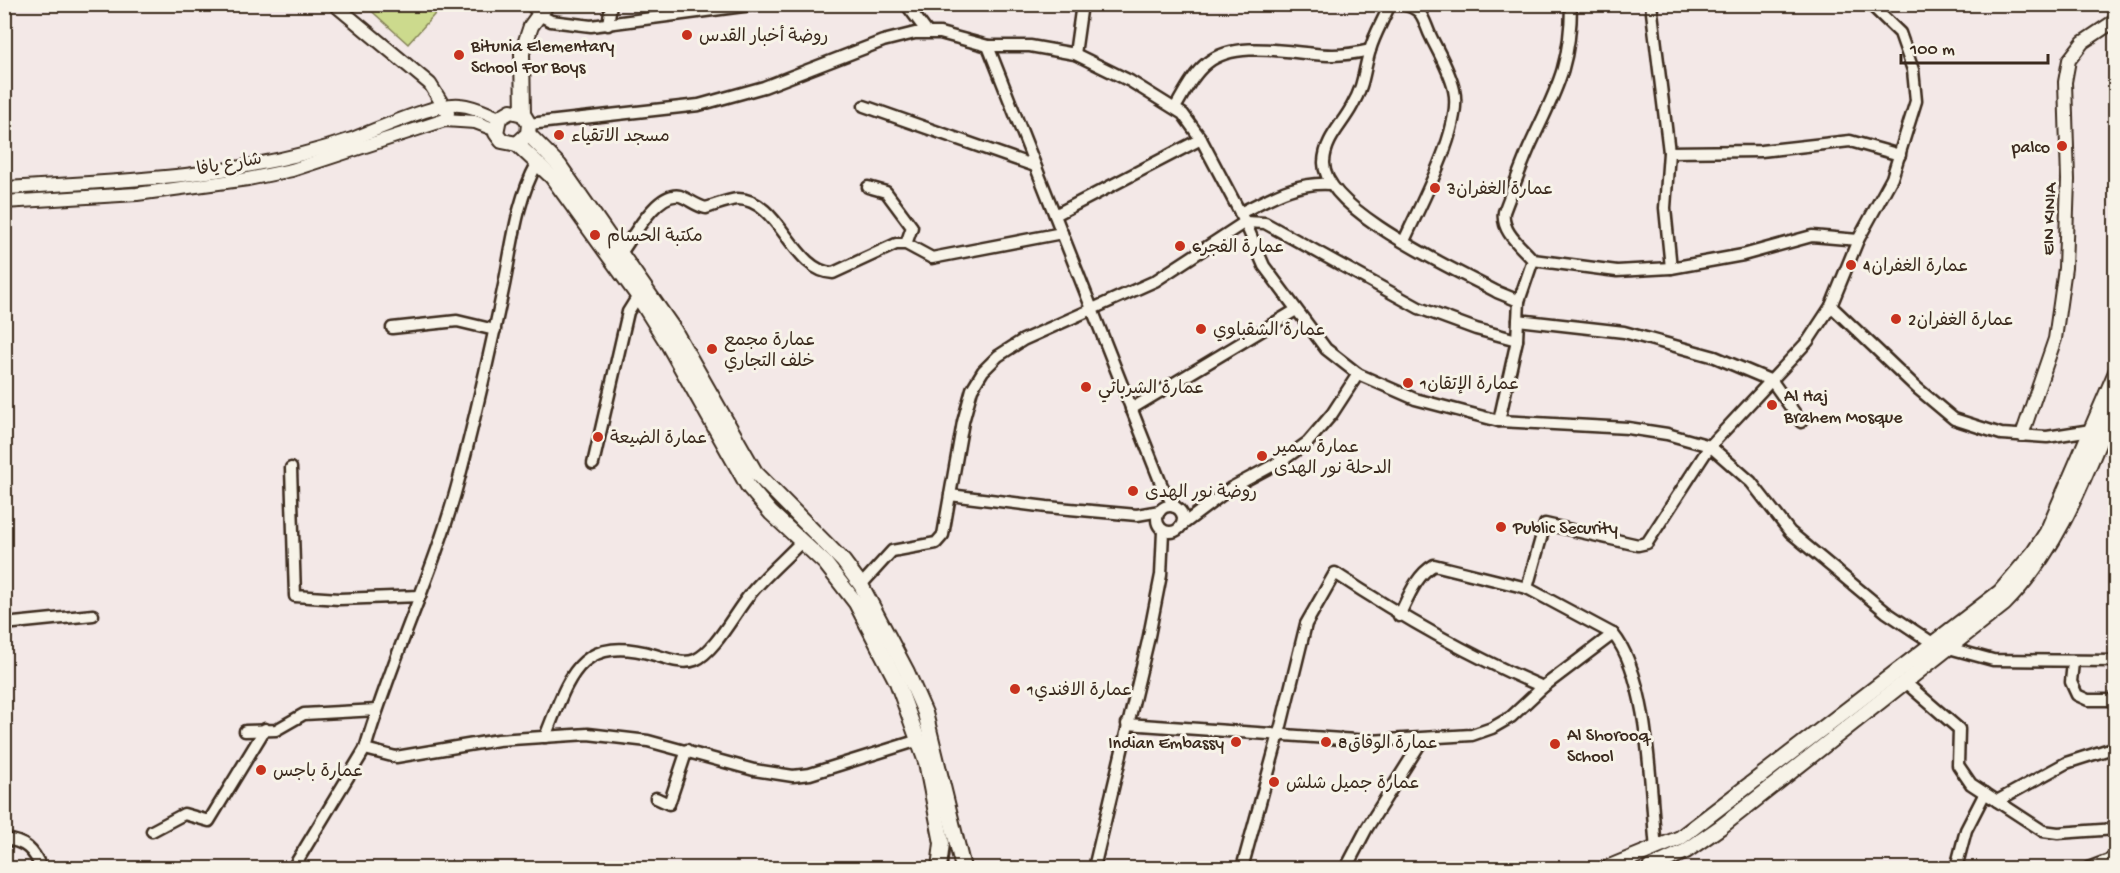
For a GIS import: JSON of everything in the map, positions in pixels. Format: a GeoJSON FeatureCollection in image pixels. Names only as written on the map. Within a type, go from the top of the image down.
{"type":"FeatureCollection","features":[{"type":"Feature","properties":{"kind":"main road"},"geometry":{"type":"LineString","coordinates":[[517,144],[527,124],[520,80],[526,38],[539,8]]}},
{"type":"Feature","properties":{"kind":"main road"},"geometry":{"type":"LineString","coordinates":[[520,80],[500,120],[502,141],[517,144],[552,177],[638,296],[668,344],[748,486],[771,513],[825,563],[856,603],[897,682],[927,762],[942,843],[939,868]]}},
{"type":"Feature","properties":{"kind":"main road"},"geometry":{"type":"LineString","coordinates":[[500,120],[515,111],[559,165],[674,330],[755,472],[843,561],[861,585],[907,672],[925,713],[963,868]]}},
{"type":"Feature","properties":{"kind":"main road"},"geometry":{"type":"LineString","coordinates":[[1607,868],[1680,838],[1721,809],[2000,592],[2034,552],[2059,507],[2115,372]]}},
{"type":"Feature","properties":{"kind":"main road"},"geometry":{"type":"LineString","coordinates":[[1657,867],[1686,851],[1722,826],[1987,620],[2024,584],[2065,521],[2115,400]]}},
{"type":"Feature","properties":{"kind":"street"},"geometry":{"type":"LineString","coordinates":[[334,4],[430,84],[445,106],[451,120]]}},
{"type":"Feature","properties":{"kind":"street"},"geometry":{"type":"LineString","coordinates":[[608,25],[611,4]]}},
{"type":"Feature","properties":{"kind":"street"},"geometry":{"type":"LineString","coordinates":[[539,8],[566,24],[608,25],[759,4]]}},
{"type":"Feature","properties":{"kind":"street"},"geometry":{"type":"LineString","coordinates":[[906,4],[927,32]]}},
{"type":"Feature","properties":{"kind":"street"},"geometry":{"type":"LineString","coordinates":[[1075,54],[1082,4]]}},
{"type":"Feature","properties":{"kind":"street"},"geometry":{"type":"LineString","coordinates":[[1390,4],[1370,50],[1365,82],[1326,149],[1324,164],[1330,184],[1345,202],[1365,218],[1497,292],[1520,301]]}},
{"type":"Feature","properties":{"kind":"street"},"geometry":{"type":"LineString","coordinates":[[1401,4],[1414,7],[1422,14],[1455,91],[1455,110],[1449,137],[1404,241]]}},
{"type":"Feature","properties":{"kind":"street"},"geometry":{"type":"LineString","coordinates":[[1571,4],[1565,67],[1554,99],[1530,148],[1504,212],[1503,219],[1507,232],[1533,260],[1617,271],[1671,268],[1743,255],[1812,236],[1858,240]]}},
{"type":"Feature","properties":{"kind":"street"},"geometry":{"type":"LineString","coordinates":[[1651,4],[1669,152],[1665,208],[1671,268]]}},
{"type":"Feature","properties":{"kind":"street"},"geometry":{"type":"LineString","coordinates":[[1527,588],[1545,524],[1638,545],[1647,543],[1710,446],[1808,341],[1831,306],[1858,240],[1892,178],[1916,102],[1913,70],[1900,33],[1870,4]]}},
{"type":"Feature","properties":{"kind":"street","name":"EIN KINIA"},"geometry":{"type":"LineString","coordinates":[[2022,435],[2055,339],[2065,268],[2068,180],[2065,82],[2069,60],[2083,42],[2115,20]]}},
{"type":"Feature","properties":{"kind":"street"},"geometry":{"type":"LineString","coordinates":[[527,124],[699,105],[764,87],[883,40],[927,32],[988,46],[1030,46],[1075,54],[1130,81],[1183,114],[1201,139],[1243,218],[1264,266],[1326,349],[1358,374],[1415,399],[1498,421],[1628,428],[1667,434],[1710,446],[1751,482],[1790,532],[1886,612],[1934,644],[1994,660],[2115,661]]}},
{"type":"Feature","properties":{"kind":"street"},"geometry":{"type":"LineString","coordinates":[[988,46],[1162,486],[1183,517],[1162,570],[1148,641],[1094,868]]}},
{"type":"Feature","properties":{"kind":"street"},"geometry":{"type":"LineString","coordinates":[[1175,108],[1206,63],[1227,53],[1243,50],[1351,55],[1370,50]]}},
{"type":"Feature","properties":{"kind":"street"},"geometry":{"type":"LineString","coordinates":[[4,188],[186,175],[253,166],[322,149],[445,106],[459,104],[500,120]]}},
{"type":"Feature","properties":{"kind":"street"},"geometry":{"type":"LineString","coordinates":[[864,106],[1035,166]]}},
{"type":"Feature","properties":{"kind":"street","name":"شارع يافا"},"geometry":{"type":"LineString","coordinates":[[4,202],[137,194],[248,180],[292,170],[427,123],[451,120],[476,122],[500,120]]}},
{"type":"Feature","properties":{"kind":"street"},"geometry":{"type":"LineString","coordinates":[[1055,215],[1201,139]]}},
{"type":"Feature","properties":{"kind":"street"},"geometry":{"type":"LineString","coordinates":[[1669,152],[1761,151],[1850,141],[1900,155]]}},
{"type":"Feature","properties":{"kind":"street"},"geometry":{"type":"LineString","coordinates":[[293,868],[365,749],[377,710],[420,596],[460,478],[523,197],[537,164]]}},
{"type":"Feature","properties":{"kind":"street"},"geometry":{"type":"LineString","coordinates":[[861,585],[892,551],[936,543],[943,535],[963,422],[972,389],[983,370],[998,356],[1023,340],[1155,281],[1288,189],[1315,183],[1330,184]]}},
{"type":"Feature","properties":{"kind":"street"},"geometry":{"type":"LineString","coordinates":[[868,187],[886,192],[912,227],[906,244]]}},
{"type":"Feature","properties":{"kind":"street"},"geometry":{"type":"LineString","coordinates":[[621,253],[655,206],[671,196],[681,196],[706,208],[737,199],[748,201],[760,208],[777,225],[809,263],[825,273],[833,273],[896,244],[906,244],[932,258],[1062,233]]}},
{"type":"Feature","properties":{"kind":"street"},"geometry":{"type":"LineString","coordinates":[[1243,218],[1265,223],[1419,308],[1476,329],[1517,340]]}},
{"type":"Feature","properties":{"kind":"street"},"geometry":{"type":"LineString","coordinates":[[1498,421],[1517,340],[1520,301],[1533,260]]}},
{"type":"Feature","properties":{"kind":"street"},"geometry":{"type":"LineString","coordinates":[[593,464],[628,312],[638,296]]}},
{"type":"Feature","properties":{"kind":"street"},"geometry":{"type":"LineString","coordinates":[[1831,306],[1917,388],[1954,418],[2001,434],[2047,437],[2091,430]]}},
{"type":"Feature","properties":{"kind":"street"},"geometry":{"type":"LineString","coordinates":[[1131,409],[1296,310]]}},
{"type":"Feature","properties":{"kind":"street"},"geometry":{"type":"LineString","coordinates":[[1518,320],[1624,332],[1715,357],[1772,381],[1801,422]]}},
{"type":"Feature","properties":{"kind":"street"},"geometry":{"type":"LineString","coordinates":[[392,328],[456,321],[495,330]]}},
{"type":"Feature","properties":{"kind":"street"},"geometry":{"type":"LineString","coordinates":[[1137,515],[1172,532],[1231,488],[1284,460],[1308,441],[1332,414],[1358,374]]}},
{"type":"Feature","properties":{"kind":"street"},"geometry":{"type":"LineString","coordinates":[[291,468],[295,596],[339,598],[420,596]]}},
{"type":"Feature","properties":{"kind":"street"},"geometry":{"type":"LineString","coordinates":[[1162,486],[1161,510],[1157,520],[1162,529],[1162,570]]}},
{"type":"Feature","properties":{"kind":"street"},"geometry":{"type":"LineString","coordinates":[[951,495],[1137,515],[1207,505]]}},
{"type":"Feature","properties":{"kind":"street"},"geometry":{"type":"LineString","coordinates":[[545,737],[568,680],[586,658],[600,652],[630,648],[676,661],[695,661],[711,647],[751,592],[802,541]]}},
{"type":"Feature","properties":{"kind":"street"},"geometry":{"type":"LineString","coordinates":[[1399,615],[1425,570],[1434,566],[1527,588],[1614,634],[1624,646],[1631,663],[1643,722],[1656,849]]}},
{"type":"Feature","properties":{"kind":"street"},"geometry":{"type":"LineString","coordinates":[[1242,868],[1306,624],[1335,573],[1399,615],[1493,666],[1543,687]]}},
{"type":"Feature","properties":{"kind":"street"},"geometry":{"type":"LineString","coordinates":[[4,624],[93,615]]}},
{"type":"Feature","properties":{"kind":"street"},"geometry":{"type":"LineString","coordinates":[[1127,724],[1370,741],[1472,735],[1492,728],[1511,717],[1543,687],[1614,634]]}},
{"type":"Feature","properties":{"kind":"street"},"geometry":{"type":"LineString","coordinates":[[2073,662],[2071,682],[2077,695],[2088,700],[2115,700]]}},
{"type":"Feature","properties":{"kind":"street"},"geometry":{"type":"LineString","coordinates":[[1906,683],[1959,729],[1958,765],[1971,784],[1985,794],[2043,831],[2058,833],[2115,829]]}},
{"type":"Feature","properties":{"kind":"street"},"geometry":{"type":"LineString","coordinates":[[245,731],[276,730],[304,714],[377,710]]}},
{"type":"Feature","properties":{"kind":"street"},"geometry":{"type":"LineString","coordinates":[[152,831],[184,814],[209,820],[265,729]]}},
{"type":"Feature","properties":{"kind":"street"},"geometry":{"type":"LineString","coordinates":[[365,749],[396,757],[498,740],[588,734],[648,741],[754,770],[794,776],[810,774],[920,740]]}},
{"type":"Feature","properties":{"kind":"street"},"geometry":{"type":"LineString","coordinates":[[1346,868],[1367,828],[1423,739]]}},
{"type":"Feature","properties":{"kind":"street"},"geometry":{"type":"LineString","coordinates":[[1997,801],[2066,763],[2115,747]]}},
{"type":"Feature","properties":{"kind":"street"},"geometry":{"type":"LineString","coordinates":[[656,798],[669,804],[687,750]]}},
{"type":"Feature","properties":{"kind":"street"},"geometry":{"type":"LineString","coordinates":[[1956,868],[1966,830],[1985,794]]}},
{"type":"Feature","properties":{"kind":"street"},"geometry":{"type":"LineString","coordinates":[[4,839],[16,840],[34,851],[41,868]]}},
{"type":"Feature","properties":{"kind":"street"},"geometry":{"type":"LineString","coordinates":[[2088,868],[2109,860],[2115,853]]}},
{"type":"Feature","properties":{"kind":"green space"},"geometry":{"type":"Polygon","coordinates":[[[365,5],[443,5],[408,44],[365,5]]]}},
{"type":"Feature","properties":{"kind":"place","name":"روضة أخبار القدس"},"geometry":{"type":"Point","coordinates":[687,35]}},
{"type":"Feature","properties":{"kind":"place","name":"Bitunia Elementary School For Boys"},"geometry":{"type":"Point","coordinates":[459,55]}},
{"type":"Feature","properties":{"kind":"place","name":"مسجد الاتقياء"},"geometry":{"type":"Point","coordinates":[559,135]}},
{"type":"Feature","properties":{"kind":"place","name":"palco"},"geometry":{"type":"Point","coordinates":[2062,146]}},
{"type":"Feature","properties":{"kind":"place","name":"عمارة الغفران3"},"geometry":{"type":"Point","coordinates":[1435,188]}},
{"type":"Feature","properties":{"kind":"place","name":"مكتبة الحسام"},"geometry":{"type":"Point","coordinates":[595,235]}},
{"type":"Feature","properties":{"kind":"place","name":"عمارة الفجر6"},"geometry":{"type":"Point","coordinates":[1180,246]}},
{"type":"Feature","properties":{"kind":"place","name":"عمارة الغفران4"},"geometry":{"type":"Point","coordinates":[1851,265]}},
{"type":"Feature","properties":{"kind":"place","name":"عمارة الغفران2"},"geometry":{"type":"Point","coordinates":[1896,319]}},
{"type":"Feature","properties":{"kind":"place","name":"عمارة الشقباوي"},"geometry":{"type":"Point","coordinates":[1201,329]}},
{"type":"Feature","properties":{"kind":"place","name":"عمارة مجمع خلف التجاري"},"geometry":{"type":"Point","coordinates":[712,349]}},
{"type":"Feature","properties":{"kind":"place","name":"عمارة الإتقان1"},"geometry":{"type":"Point","coordinates":[1408,383]}},
{"type":"Feature","properties":{"kind":"place","name":"عمارة الشرباتي"},"geometry":{"type":"Point","coordinates":[1086,387]}},
{"type":"Feature","properties":{"kind":"place","name":"Al Haj Brahem Mosque"},"geometry":{"type":"Point","coordinates":[1772,405]}},
{"type":"Feature","properties":{"kind":"place","name":"عمارة الضيعة"},"geometry":{"type":"Point","coordinates":[598,437]}},
{"type":"Feature","properties":{"kind":"place","name":"عمارة سمير الدحلة نور الهدى"},"geometry":{"type":"Point","coordinates":[1262,456]}},
{"type":"Feature","properties":{"kind":"place","name":"روضة نور الهدى"},"geometry":{"type":"Point","coordinates":[1133,491]}},
{"type":"Feature","properties":{"kind":"place","name":"Public Security"},"geometry":{"type":"Point","coordinates":[1501,527]}},
{"type":"Feature","properties":{"kind":"place","name":"عمارة الافندي1"},"geometry":{"type":"Point","coordinates":[1015,689]}},
{"type":"Feature","properties":{"kind":"place","name":"Indian Embassy"},"geometry":{"type":"Point","coordinates":[1236,742]}},
{"type":"Feature","properties":{"kind":"place","name":"عمارة الوفاق8"},"geometry":{"type":"Point","coordinates":[1326,742]}},
{"type":"Feature","properties":{"kind":"place","name":"Al Shorooq School"},"geometry":{"type":"Point","coordinates":[1555,744]}},
{"type":"Feature","properties":{"kind":"place","name":"عمارة باجس"},"geometry":{"type":"Point","coordinates":[261,770]}},
{"type":"Feature","properties":{"kind":"place","name":"عمارة جميل شلش"},"geometry":{"type":"Point","coordinates":[1274,782]}}]}
